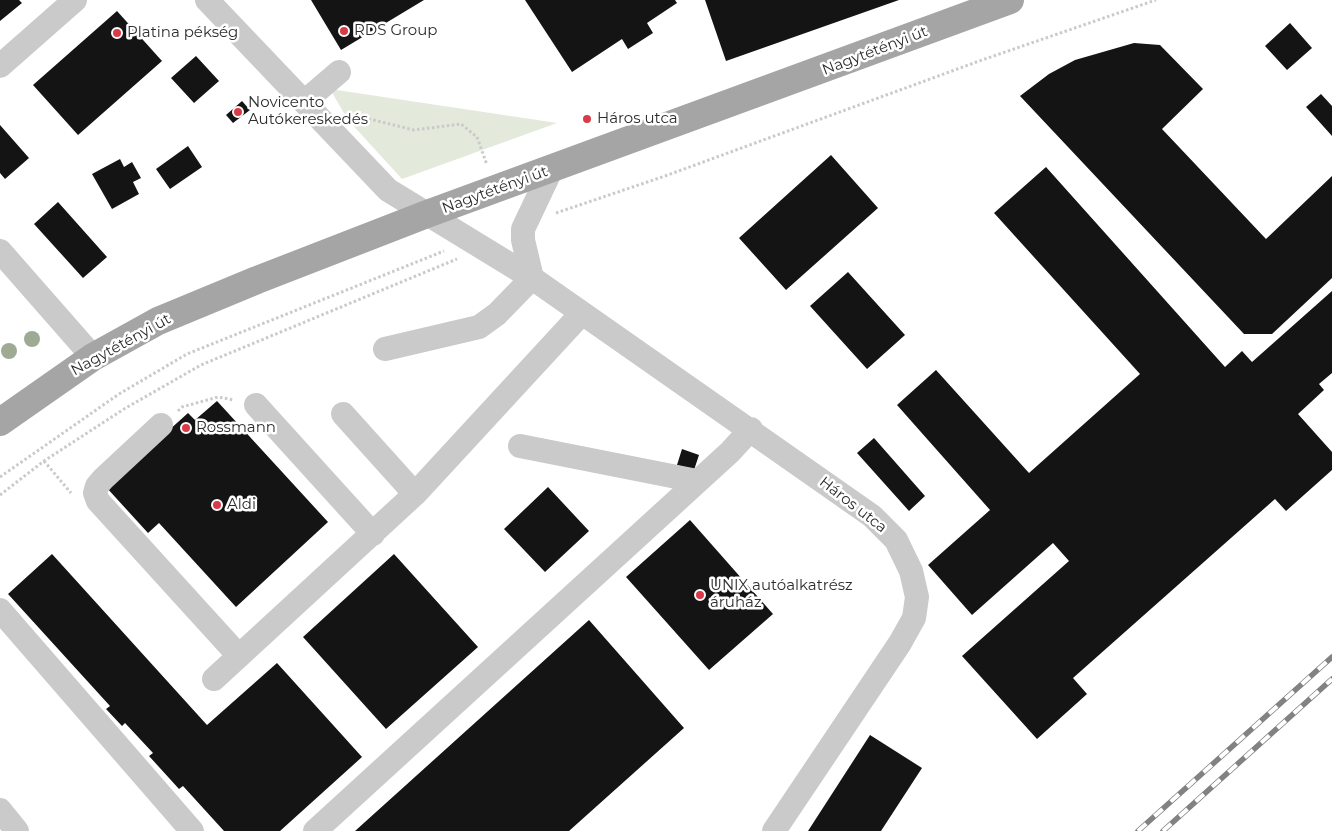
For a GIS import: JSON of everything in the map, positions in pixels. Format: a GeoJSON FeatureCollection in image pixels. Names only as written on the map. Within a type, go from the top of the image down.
{"type":"FeatureCollection","features":[{"type":"Feature","properties":{"kind":"main road","name":"Nagytétényi út"},"geometry":{"type":"LineString","coordinates":[[0,422],[93,357],[158,321],[257,280],[427,214],[1010,0]]}},
{"type":"Feature","properties":{"kind":"street"},"geometry":{"type":"LineString","coordinates":[[0,66],[75,0]]}},
{"type":"Feature","properties":{"kind":"street","name":"Háros utca"},"geometry":{"type":"LineString","coordinates":[[207,0],[388,190],[532,278],[751,429],[872,516],[896,540],[908,564],[916,597],[914,618],[900,643],[774,831]]}},
{"type":"Feature","properties":{"kind":"street"},"geometry":{"type":"LineString","coordinates":[[304,102],[339,72]]}},
{"type":"Feature","properties":{"kind":"street"},"geometry":{"type":"LineString","coordinates":[[385,349],[479,327],[497,314],[532,278],[523,240],[523,229],[551,170]]}},
{"type":"Feature","properties":{"kind":"street"},"geometry":{"type":"LineString","coordinates":[[0,251],[93,357]]}},
{"type":"Feature","properties":{"kind":"street"},"geometry":{"type":"LineString","coordinates":[[214,679],[415,494],[582,313]]}},
{"type":"Feature","properties":{"kind":"street"},"geometry":{"type":"LineString","coordinates":[[256,405],[373,534]]}},
{"type":"Feature","properties":{"kind":"street"},"geometry":{"type":"LineString","coordinates":[[343,414],[415,494]]}},
{"type":"Feature","properties":{"kind":"street"},"geometry":{"type":"LineString","coordinates":[[161,425],[97,486],[95,493],[98,501],[239,656]]}},
{"type":"Feature","properties":{"kind":"street"},"geometry":{"type":"LineString","coordinates":[[315,831],[697,482],[751,429]]}},
{"type":"Feature","properties":{"kind":"street"},"geometry":{"type":"LineString","coordinates":[[520,446],[697,482]]}},
{"type":"Feature","properties":{"kind":"street"},"geometry":{"type":"LineString","coordinates":[[0,610],[192,831]]}},
{"type":"Feature","properties":{"kind":"street"},"geometry":{"type":"LineString","coordinates":[[0,811],[18,831]]}},
{"type":"Feature","properties":{"kind":"path"},"geometry":{"type":"LineString","coordinates":[[529,216],[553,214],[595,201],[982,60],[1156,0]]}},
{"type":"Feature","properties":{"kind":"path"},"geometry":{"type":"LineString","coordinates":[[341,112],[414,130],[461,124],[477,138],[487,165]]}},
{"type":"Feature","properties":{"kind":"path"},"geometry":{"type":"LineString","coordinates":[[0,495],[44,461],[200,364],[440,267],[461,256],[474,242]]}},
{"type":"Feature","properties":{"kind":"path"},"geometry":{"type":"LineString","coordinates":[[0,477],[119,394],[187,354],[474,242]]}},
{"type":"Feature","properties":{"kind":"path"},"geometry":{"type":"LineString","coordinates":[[161,425],[182,407],[218,397],[256,405]]}},
{"type":"Feature","properties":{"kind":"path"},"geometry":{"type":"LineString","coordinates":[[44,461],[77,499],[98,501]]}},
{"type":"Feature","properties":{"kind":"shaded area"},"geometry":{"type":"Polygon","coordinates":[[[330,89],[557,123],[402,179],[348,120],[330,89]]]}},
{"type":"Feature","properties":{"kind":"building"},"geometry":{"type":"Polygon","coordinates":[[[0,0],[19,0],[22,3],[0,21],[0,0]]]}},
{"type":"Feature","properties":{"kind":"building"},"geometry":{"type":"Polygon","coordinates":[[[311,0],[424,0],[341,50],[311,0]]]}},
{"type":"Feature","properties":{"kind":"building"},"geometry":{"type":"Polygon","coordinates":[[[525,0],[675,0],[677,3],[647,23],[653,33],[628,49],[622,39],[572,72],[525,0]]]}},
{"type":"Feature","properties":{"kind":"building"},"geometry":{"type":"Polygon","coordinates":[[[705,0],[899,0],[726,61],[705,0]]]}},
{"type":"Feature","properties":{"kind":"building"},"geometry":{"type":"Polygon","coordinates":[[[117,11],[162,61],[78,135],[33,85],[117,11]]]}},
{"type":"Feature","properties":{"kind":"building"},"geometry":{"type":"Polygon","coordinates":[[[1290,23],[1312,48],[1287,70],[1265,46],[1290,23]]]}},
{"type":"Feature","properties":{"kind":"building"},"geometry":{"type":"Polygon","coordinates":[[[1134,43],[1160,45],[1203,89],[1162,129],[1266,239],[1332,176],[1332,278],[1272,334],[1244,334],[1020,96],[1049,74],[1075,60],[1134,43]]]}},
{"type":"Feature","properties":{"kind":"building"},"geometry":{"type":"Polygon","coordinates":[[[196,56],[219,81],[194,103],[171,78],[196,56]]]}},
{"type":"Feature","properties":{"kind":"building"},"geometry":{"type":"Polygon","coordinates":[[[1321,94],[1332,106],[1332,136],[1306,107],[1321,94]]]}},
{"type":"Feature","properties":{"kind":"building","name":"Novicento Autókereskedés"},"geometry":{"type":"Polygon","coordinates":[[[242,101],[250,110],[233,123],[226,115],[242,101]]]}},
{"type":"Feature","properties":{"kind":"building"},"geometry":{"type":"Polygon","coordinates":[[[0,125],[29,158],[5,179],[0,173],[0,125]]]}},
{"type":"Feature","properties":{"kind":"building"},"geometry":{"type":"Polygon","coordinates":[[[188,146],[202,167],[170,189],[156,169],[188,146]]]}},
{"type":"Feature","properties":{"kind":"building"},"geometry":{"type":"Polygon","coordinates":[[[831,155],[878,208],[786,290],[739,238],[831,155]]]}},
{"type":"Feature","properties":{"kind":"building"},"geometry":{"type":"Polygon","coordinates":[[[120,159],[124,167],[132,162],[141,178],[133,182],[139,194],[112,209],[92,174],[120,159]]]}},
{"type":"Feature","properties":{"kind":"building"},"geometry":{"type":"Polygon","coordinates":[[[1046,167],[1225,367],[1242,351],[1252,362],[1332,291],[1332,373],[1319,384],[1324,390],[1298,414],[1332,452],[1332,470],[1286,511],[1275,499],[1073,678],[1087,694],[1037,739],[962,656],[1069,561],[1053,543],[972,615],[928,565],[990,510],[897,405],[936,370],[1029,473],[1140,374],[994,213],[1046,167]]]}},
{"type":"Feature","properties":{"kind":"building"},"geometry":{"type":"Polygon","coordinates":[[[58,202],[107,257],[83,278],[34,224],[58,202]]]}},
{"type":"Feature","properties":{"kind":"building"},"geometry":{"type":"Polygon","coordinates":[[[848,272],[905,335],[867,369],[810,306],[848,272]]]}},
{"type":"Feature","properties":{"kind":"building","name":"Aldi"},"geometry":{"type":"Polygon","coordinates":[[[217,401],[328,522],[236,607],[159,523],[148,533],[106,487],[188,413],[195,420],[217,401]]]}},
{"type":"Feature","properties":{"kind":"building"},"geometry":{"type":"Polygon","coordinates":[[[874,438],[925,496],[909,511],[857,453],[874,438]]]}},
{"type":"Feature","properties":{"kind":"building"},"geometry":{"type":"Polygon","coordinates":[[[682,449],[699,455],[694,470],[677,465],[682,449]]]}},
{"type":"Feature","properties":{"kind":"building"},"geometry":{"type":"Polygon","coordinates":[[[548,487],[589,531],[545,572],[504,529],[548,487]]]}},
{"type":"Feature","properties":{"kind":"building","name":"UNIX autóalkatrész áruház"},"geometry":{"type":"Polygon","coordinates":[[[690,520],[773,614],[709,670],[626,577],[690,520]]]}},
{"type":"Feature","properties":{"kind":"building"},"geometry":{"type":"Polygon","coordinates":[[[52,554],[207,725],[277,663],[362,757],[280,831],[224,831],[183,786],[179,789],[149,756],[153,753],[125,723],[122,726],[106,709],[110,706],[8,594],[52,554]]]}},
{"type":"Feature","properties":{"kind":"building"},"geometry":{"type":"Polygon","coordinates":[[[394,554],[478,647],[386,729],[303,637],[394,554]]]}},
{"type":"Feature","properties":{"kind":"building"},"geometry":{"type":"Polygon","coordinates":[[[589,620],[684,728],[569,831],[355,831],[589,620]]]}},
{"type":"Feature","properties":{"kind":"building"},"geometry":{"type":"Polygon","coordinates":[[[870,735],[922,768],[881,831],[808,831],[870,735]]]}},
{"type":"Feature","properties":{"kind":"railway"},"geometry":{"type":"LineString","coordinates":[[1138,831],[1332,657]]}},
{"type":"Feature","properties":{"kind":"railway"},"geometry":{"type":"LineString","coordinates":[[1163,831],[1332,679]]}},
{"type":"Feature","properties":{"kind":"place","name":"RDS Group"},"geometry":{"type":"Point","coordinates":[344,31]}},
{"type":"Feature","properties":{"kind":"place","name":"Platina pékség"},"geometry":{"type":"Point","coordinates":[117,33]}},
{"type":"Feature","properties":{"kind":"place","name":"Novicento Autókereskedés"},"geometry":{"type":"Point","coordinates":[238,112]}},
{"type":"Feature","properties":{"kind":"place","name":"Háros utca"},"geometry":{"type":"Point","coordinates":[587,119]}},
{"type":"Feature","properties":{"kind":"place","name":"Rossmann"},"geometry":{"type":"Point","coordinates":[186,428]}},
{"type":"Feature","properties":{"kind":"place","name":"Aldi"},"geometry":{"type":"Point","coordinates":[217,505]}},
{"type":"Feature","properties":{"kind":"place","name":"UNIX autóalkatrész áruház"},"geometry":{"type":"Point","coordinates":[700,595]}}]}
